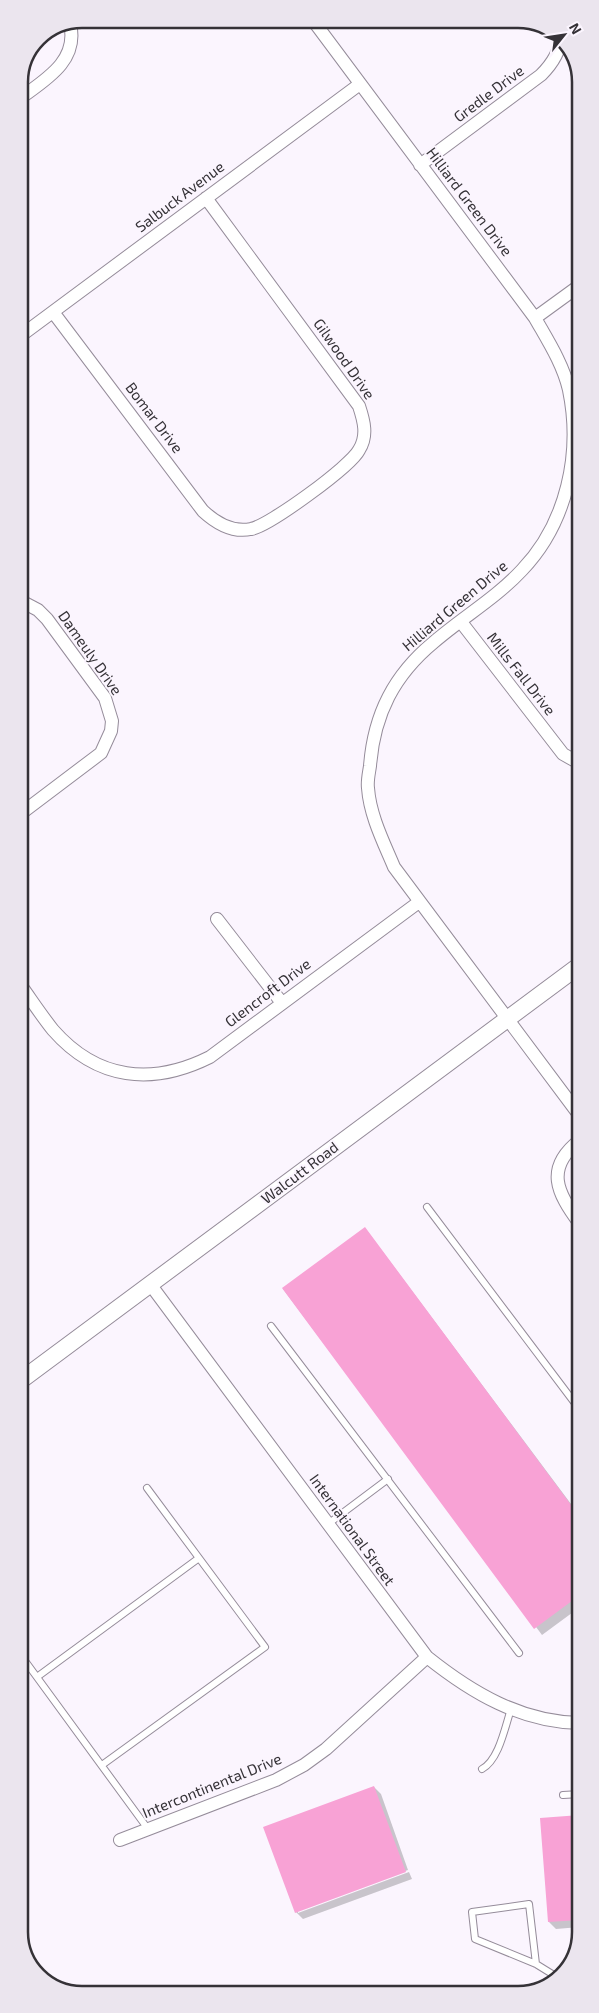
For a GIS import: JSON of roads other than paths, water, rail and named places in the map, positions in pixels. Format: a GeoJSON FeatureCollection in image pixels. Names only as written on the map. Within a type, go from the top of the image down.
{"type":"FeatureCollection","features":[{"type":"Feature","properties":{"kind":"street","name":"Hilliard Green Drive"},"geometry":{"type":"LineString","coordinates":[[319,28],[535,318],[555,353],[568,389],[572,415]]}},
{"type":"Feature","properties":{"kind":"street"},"geometry":{"type":"LineString","coordinates":[[28,92],[55,72],[66,59],[72,45],[70,29]]}},
{"type":"Feature","properties":{"kind":"street","name":"Gredle Drive"},"geometry":{"type":"LineString","coordinates":[[420,165],[541,75],[554,60]]}},
{"type":"Feature","properties":{"kind":"street","name":"Salbuck Avenue"},"geometry":{"type":"LineString","coordinates":[[28,331],[360,84]]}},
{"type":"Feature","properties":{"kind":"street","name":"Gilwood Drive"},"geometry":{"type":"LineString","coordinates":[[206,198],[360,406],[364,421],[364,437],[359,452],[345,466],[272,521],[260,527],[239,530]]}},
{"type":"Feature","properties":{"kind":"street"},"geometry":{"type":"LineString","coordinates":[[535,318],[572,291]]}},
{"type":"Feature","properties":{"kind":"street","name":"Bomar Drive"},"geometry":{"type":"LineString","coordinates":[[53,312],[203,510],[214,521],[224,527],[239,530]]}},
{"type":"Feature","properties":{"kind":"street","name":"Hilliard Green Drive"},"geometry":{"type":"LineString","coordinates":[[572,479],[561,508],[544,543],[523,570],[494,597],[434,642],[403,672],[382,707],[371,746],[368,788],[378,831],[394,867],[572,1106]]}},
{"type":"Feature","properties":{"kind":"street","name":"Dameuly Drive"},"geometry":{"type":"LineString","coordinates":[[28,605],[38,610],[47,620],[105,698],[112,721],[112,731],[101,753],[28,808]]}},
{"type":"Feature","properties":{"kind":"street","name":"Mills Fall Drive"},"geometry":{"type":"LineString","coordinates":[[461,622],[562,754],[572,759]]}},
{"type":"Feature","properties":{"kind":"street","name":"Glencroft Drive"},"geometry":{"type":"LineString","coordinates":[[28,996],[52,1029],[67,1044],[103,1068],[123,1073],[146,1075],[168,1073],[190,1067],[210,1057],[419,902]]}},
{"type":"Feature","properties":{"kind":"street"},"geometry":{"type":"LineString","coordinates":[[217,919],[282,1003]]}},
{"type":"Feature","properties":{"kind":"street","name":"Walcutt Road"},"geometry":{"type":"LineString","coordinates":[[28,1375],[572,971]]}},
{"type":"Feature","properties":{"kind":"street"},"geometry":{"type":"LineString","coordinates":[[572,1148],[562,1158],[558,1172],[558,1187],[564,1203],[572,1214]]}},
{"type":"Feature","properties":{"kind":"street","name":"International Street"},"geometry":{"type":"LineString","coordinates":[[150,1284],[426,1657],[459,1683],[489,1700],[528,1716],[572,1722]]}},
{"type":"Feature","properties":{"kind":"street","name":"Intercontinental Drive"},"geometry":{"type":"LineString","coordinates":[[120,1840],[276,1780],[304,1766],[326,1749],[426,1657]]}},
{"type":"Feature","properties":{"kind":"lane"},"geometry":{"type":"LineString","coordinates":[[427,1207],[572,1399]]}},
{"type":"Feature","properties":{"kind":"lane"},"geometry":{"type":"LineString","coordinates":[[271,1326],[519,1653]]}},
{"type":"Feature","properties":{"kind":"lane"},"geometry":{"type":"LineString","coordinates":[[328,1524],[388,1479]]}},
{"type":"Feature","properties":{"kind":"lane"},"geometry":{"type":"LineString","coordinates":[[102,1765],[265,1647],[147,1488]]}},
{"type":"Feature","properties":{"kind":"lane"},"geometry":{"type":"LineString","coordinates":[[37,1677],[199,1558]]}},
{"type":"Feature","properties":{"kind":"lane"},"geometry":{"type":"LineString","coordinates":[[28,1665],[148,1829]]}},
{"type":"Feature","properties":{"kind":"lane"},"geometry":{"type":"LineString","coordinates":[[482,1768],[489,1765],[494,1755],[511,1709]]}},
{"type":"Feature","properties":{"kind":"lane"},"geometry":{"type":"LineString","coordinates":[[563,1795],[572,1794]]}},
{"type":"Feature","properties":{"kind":"lane"},"geometry":{"type":"LineString","coordinates":[[536,1964],[529,1904],[472,1912],[475,1940],[536,1964],[551,1973]]}}]}
